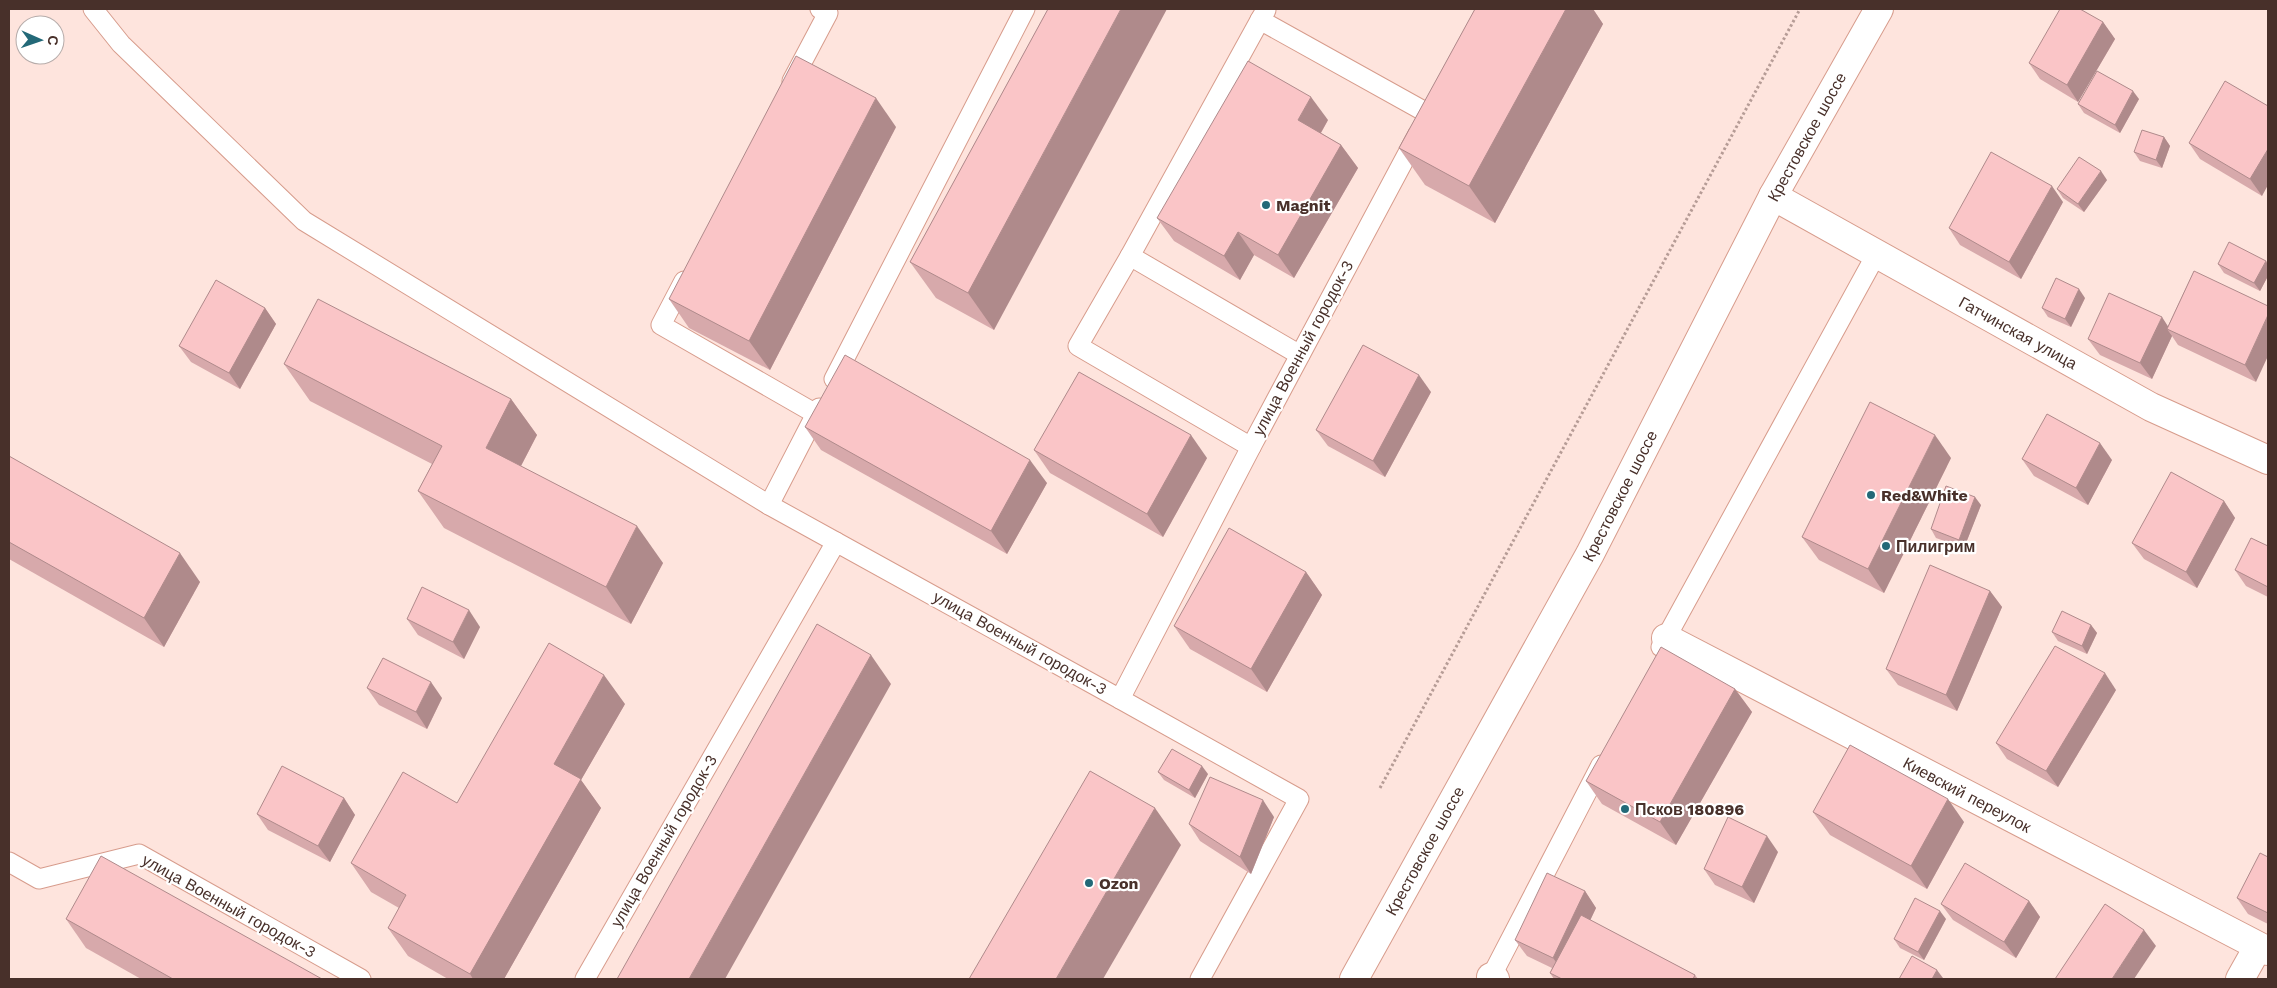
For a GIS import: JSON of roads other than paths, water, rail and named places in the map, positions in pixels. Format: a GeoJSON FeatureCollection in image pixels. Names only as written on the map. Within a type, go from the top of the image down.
{"type":"FeatureCollection","features":[{"type":"Feature","properties":{"kind":"street","name":"Крестовское шоссе"},"geometry":{"type":"LineString","coordinates":[[1354,979],[1590,554],[1774,196],[1879,9]]}},
{"type":"Feature","properties":{"kind":"street","name":"Гатчинская улица"},"geometry":{"type":"LineString","coordinates":[[1774,196],[2151,407],[2268,460]]}},
{"type":"Feature","properties":{"kind":"street","name":"Киевский переулок"},"geometry":{"type":"LineString","coordinates":[[1666,638],[2263,949]]}},
{"type":"Feature","properties":{"kind":"street"},"geometry":{"type":"LineString","coordinates":[[2240,979],[2263,949]]}},
{"type":"Feature","properties":{"kind":"lane"},"geometry":{"type":"LineString","coordinates":[[93,9],[121,44],[304,221],[769,505],[836,542]]}},
{"type":"Feature","properties":{"kind":"lane"},"geometry":{"type":"LineString","coordinates":[[782,100],[828,13],[820,9]]}},
{"type":"Feature","properties":{"kind":"lane"},"geometry":{"type":"LineString","coordinates":[[769,505],[1025,9]]}},
{"type":"Feature","properties":{"kind":"lane"},"geometry":{"type":"LineString","coordinates":[[1251,447],[1078,346],[1130,256],[1263,14],[1429,114]]}},
{"type":"Feature","properties":{"kind":"lane","name":"улица Военный городок-3"},"geometry":{"type":"LineString","coordinates":[[585,979],[836,542],[1120,699],[1251,447],[1438,96]]}},
{"type":"Feature","properties":{"kind":"lane"},"geometry":{"type":"LineString","coordinates":[[1653,664],[1877,253]]}},
{"type":"Feature","properties":{"kind":"lane"},"geometry":{"type":"LineString","coordinates":[[1130,256],[1300,355]]}},
{"type":"Feature","properties":{"kind":"lane"},"geometry":{"type":"LineString","coordinates":[[694,264],[661,325],[816,414]]}},
{"type":"Feature","properties":{"kind":"lane"},"geometry":{"type":"LineString","coordinates":[[1120,699],[1300,799],[1200,979]]}},
{"type":"Feature","properties":{"kind":"lane"},"geometry":{"type":"LineString","coordinates":[[1493,978],[1608,751]]}},
{"type":"Feature","properties":{"kind":"lane","name":"улица Военный городок-3"},"geometry":{"type":"LineString","coordinates":[[9,862],[39,879],[139,854],[360,979]]}},
{"type":"Feature","properties":{"kind":"place","name":"Magnit"},"geometry":{"type":"Point","coordinates":[1266,205]}},
{"type":"Feature","properties":{"kind":"place","name":"Red&White"},"geometry":{"type":"Point","coordinates":[1871,495]}},
{"type":"Feature","properties":{"kind":"place","name":"Пилигрим"},"geometry":{"type":"Point","coordinates":[1886,546]}},
{"type":"Feature","properties":{"kind":"place","name":"Псков 180896"},"geometry":{"type":"Point","coordinates":[1625,809]}},
{"type":"Feature","properties":{"kind":"place","name":"Ozon"},"geometry":{"type":"Point","coordinates":[1089,883]}}]}
